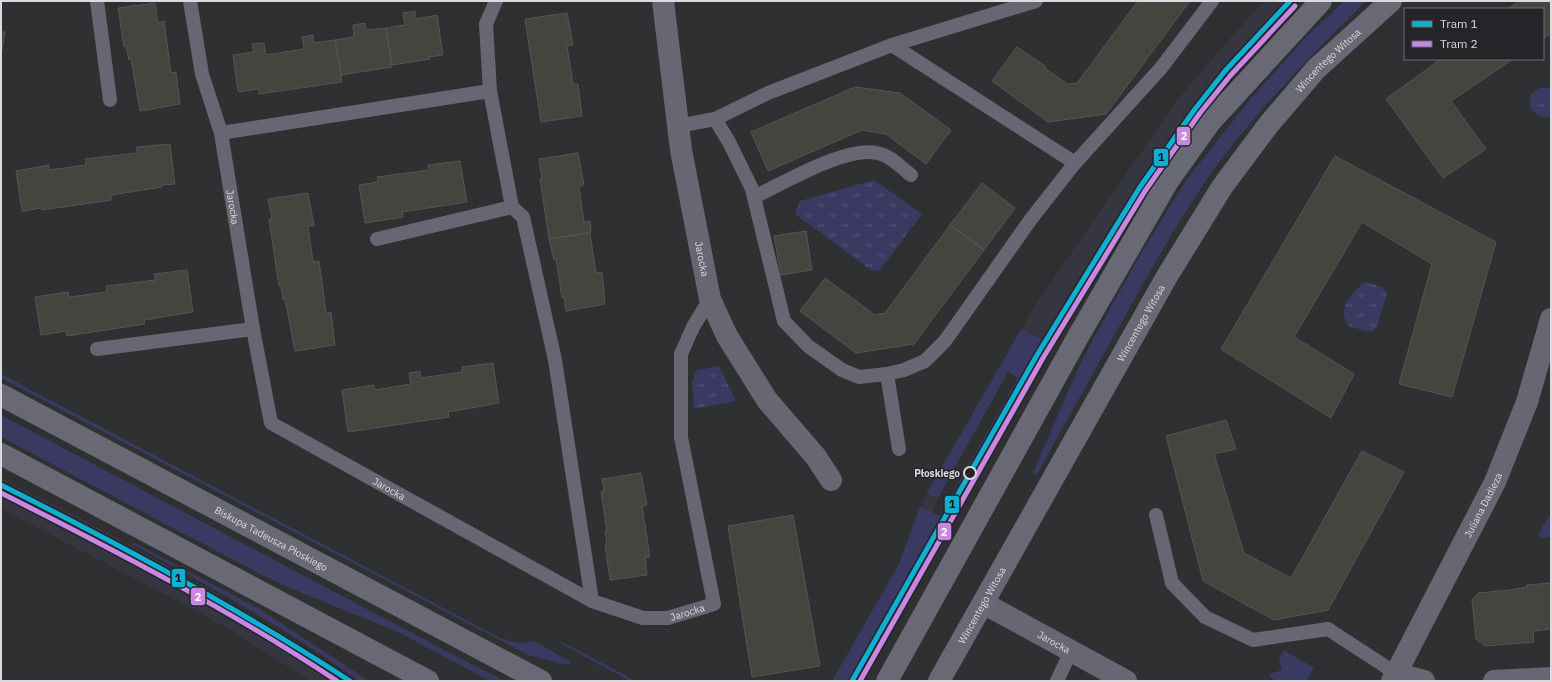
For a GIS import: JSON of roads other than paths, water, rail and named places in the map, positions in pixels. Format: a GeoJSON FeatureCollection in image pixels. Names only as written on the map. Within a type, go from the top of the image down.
{"type":"FeatureCollection","features":[{"type":"Feature","properties":{"kind":"main road"},"geometry":{"type":"LineString","coordinates":[[887,681],[1079,335],[1168,181],[1210,122],[1321,1]]}},
{"type":"Feature","properties":{"kind":"main road","name":"Wincentego Witosa"},"geometry":{"type":"LineString","coordinates":[[939,681],[1166,278],[1222,187],[1269,124],[1316,70],[1391,1]]}},
{"type":"Feature","properties":{"kind":"main road","name":"Biskupa Tadeusza Płoskiego"},"geometry":{"type":"LineString","coordinates":[[1,395],[541,681]]}},
{"type":"Feature","properties":{"kind":"main road"},"geometry":{"type":"LineString","coordinates":[[1,454],[428,681]]}},
{"type":"Feature","properties":{"kind":"street","name":"Jarocka"},"geometry":{"type":"LineString","coordinates":[[663,1],[678,126],[710,299],[727,336],[767,400],[816,457],[831,480]]}},
{"type":"Feature","properties":{"kind":"street","name":"Juliana Dadleza"},"geometry":{"type":"LineString","coordinates":[[1394,678],[1495,482],[1527,402],[1551,319]]}},
{"type":"Feature","properties":{"kind":"street","name":"Jarocka"},"geometry":{"type":"LineString","coordinates":[[983,603],[1126,681]]}},
{"type":"Feature","properties":{"kind":"street"},"geometry":{"type":"LineString","coordinates":[[1394,678],[1424,681]]}},
{"type":"Feature","properties":{"kind":"street"},"geometry":{"type":"LineString","coordinates":[[1494,681],[1551,678]]}},
{"type":"Feature","properties":{"kind":"lane"},"geometry":{"type":"LineString","coordinates":[[97,1],[110,100]]}},
{"type":"Feature","properties":{"kind":"lane","name":"Jarocka"},"geometry":{"type":"LineString","coordinates":[[190,1],[202,74],[221,133],[270,423],[592,601],[642,618],[668,618],[714,604],[681,436],[681,354],[710,299]]}},
{"type":"Feature","properties":{"kind":"lane"},"geometry":{"type":"LineString","coordinates":[[496,1],[486,24],[490,91],[512,207],[523,217],[555,360],[592,601]]}},
{"type":"Feature","properties":{"kind":"lane"},"geometry":{"type":"LineString","coordinates":[[678,126],[715,119],[768,93],[892,45],[1036,1]]}},
{"type":"Feature","properties":{"kind":"lane"},"geometry":{"type":"LineString","coordinates":[[715,119],[729,142],[752,189],[784,321],[808,346],[842,370],[859,377],[887,374],[904,370],[925,361],[944,341],[1031,219],[1075,163],[1161,68],[1212,1]]}},
{"type":"Feature","properties":{"kind":"lane"},"geometry":{"type":"LineString","coordinates":[[892,45],[1075,163]]}},
{"type":"Feature","properties":{"kind":"lane"},"geometry":{"type":"LineString","coordinates":[[221,133],[490,91]]}},
{"type":"Feature","properties":{"kind":"lane"},"geometry":{"type":"LineString","coordinates":[[754,197],[834,159],[854,153],[872,152],[882,154],[911,175]]}},
{"type":"Feature","properties":{"kind":"lane"},"geometry":{"type":"LineString","coordinates":[[377,239],[512,207]]}},
{"type":"Feature","properties":{"kind":"lane"},"geometry":{"type":"LineString","coordinates":[[97,350],[253,329]]}},
{"type":"Feature","properties":{"kind":"lane"},"geometry":{"type":"LineString","coordinates":[[887,374],[899,449]]}},
{"type":"Feature","properties":{"kind":"lane"},"geometry":{"type":"LineString","coordinates":[[1156,515],[1172,584],[1205,617],[1253,640],[1328,629],[1394,678]]}},
{"type":"Feature","properties":{"kind":"lane"},"geometry":{"type":"LineString","coordinates":[[1057,681],[1071,651]]}},
{"type":"Feature","properties":{"kind":"tram line","name":"1"},"geometry":{"type":"LineString","coordinates":[[852,681],[1037,355],[1140,187],[1195,109],[1225,71],[1290,1]]}},
{"type":"Feature","properties":{"kind":"tram line","name":"2"},"geometry":{"type":"LineString","coordinates":[[860,681],[1043,358],[1145,191],[1200,113],[1230,76],[1295,6]]}},
{"type":"Feature","properties":{"kind":"tram line","name":"1"},"geometry":{"type":"LineString","coordinates":[[1,485],[135,554],[178,578],[265,628],[350,681]]}},
{"type":"Feature","properties":{"kind":"tram line","name":"2"},"geometry":{"type":"LineString","coordinates":[[1,493],[172,582],[256,630],[337,681]]}},
{"type":"Feature","properties":{"kind":"place","name":"Płoskiego"},"geometry":{"type":"Point","coordinates":[970,473]}}]}
